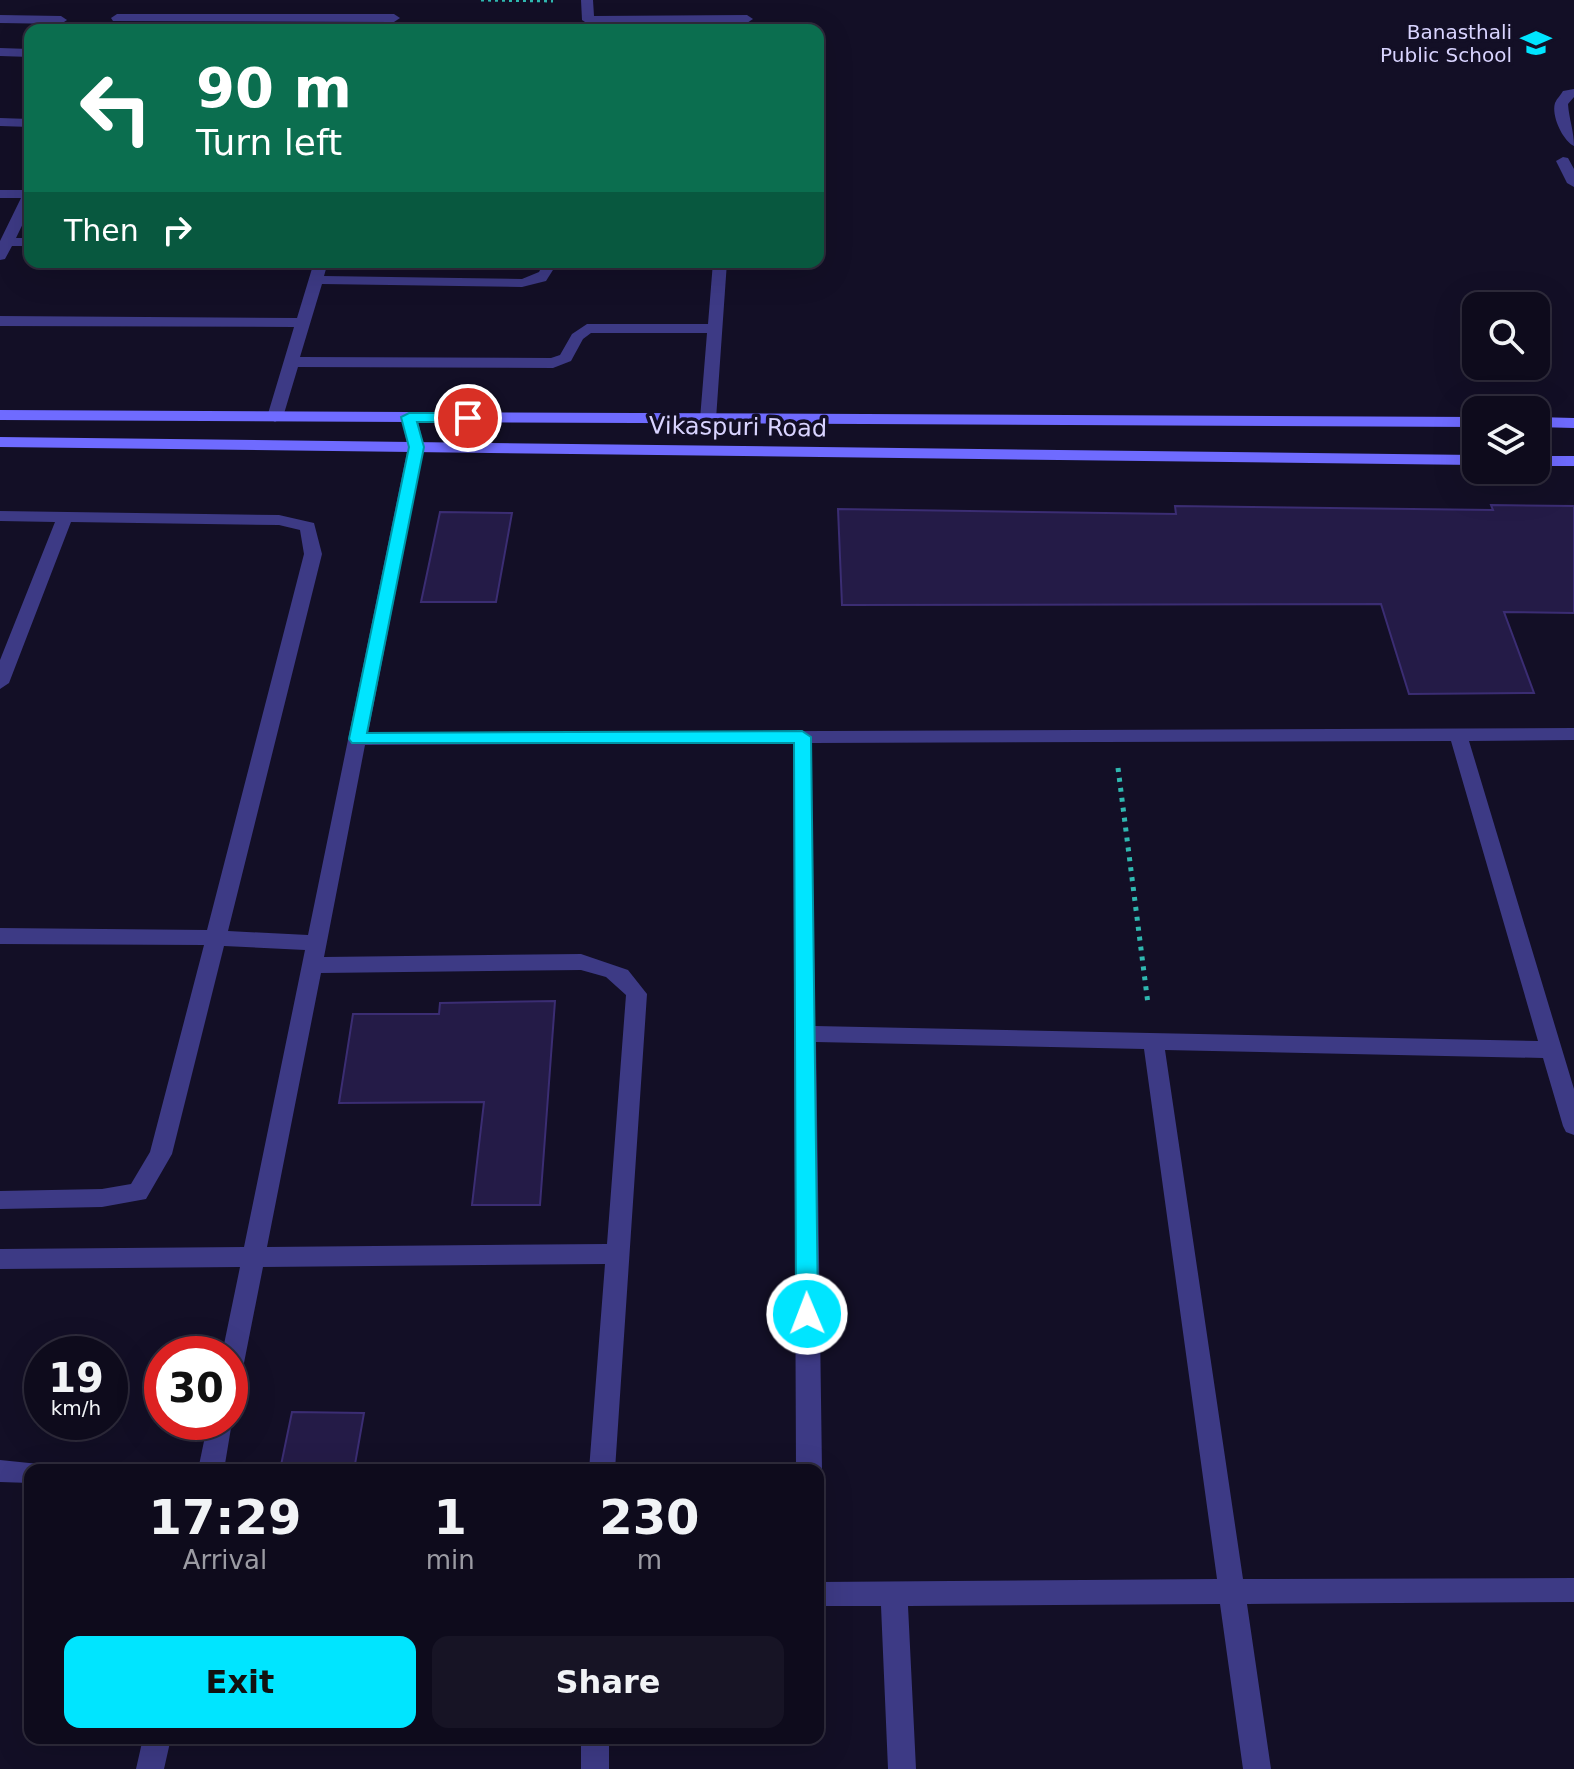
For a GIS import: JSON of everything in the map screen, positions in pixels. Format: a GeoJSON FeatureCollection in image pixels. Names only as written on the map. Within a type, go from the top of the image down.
{"type":"FeatureCollection","features":[{"type":"Feature","properties":{"kind":"street"},"geometry":{"type":"LineString","coordinates":[[126,0],[114,24],[394,19]]}},
{"type":"Feature","properties":{"kind":"street"},"geometry":{"type":"LineString","coordinates":[[587,0],[587,24]]}},
{"type":"Feature","properties":{"kind":"street"},"geometry":{"type":"LineString","coordinates":[[0,19],[61,20]]}},
{"type":"Feature","properties":{"kind":"street"},"geometry":{"type":"LineString","coordinates":[[619,24],[747,20]]}},
{"type":"Feature","properties":{"kind":"street"},"geometry":{"type":"LineString","coordinates":[[0,52],[24,53]]}},
{"type":"Feature","properties":{"kind":"street"},"geometry":{"type":"LineString","coordinates":[[1574,93],[1568,94],[1561,104],[1562,118],[1574,142]]}},
{"type":"Feature","properties":{"kind":"street"},"geometry":{"type":"LineString","coordinates":[[0,122],[24,123]]}},
{"type":"Feature","properties":{"kind":"street"},"geometry":{"type":"LineString","coordinates":[[1563,161],[1574,183]]}},
{"type":"Feature","properties":{"kind":"street"},"geometry":{"type":"LineString","coordinates":[[0,194],[24,194]]}},
{"type":"Feature","properties":{"kind":"street"},"geometry":{"type":"LineString","coordinates":[[0,256],[24,207]]}},
{"type":"Feature","properties":{"kind":"street"},"geometry":{"type":"LineString","coordinates":[[7,242],[24,242]]}},
{"type":"Feature","properties":{"kind":"street"},"geometry":{"type":"LineString","coordinates":[[275,417],[319,268]]}},
{"type":"Feature","properties":{"kind":"street"},"geometry":{"type":"LineString","coordinates":[[316,280],[522,283],[539,281],[550,268]]}},
{"type":"Feature","properties":{"kind":"street"},"geometry":{"type":"LineString","coordinates":[[708,419],[719,268]]}},
{"type":"Feature","properties":{"kind":"street"},"geometry":{"type":"LineString","coordinates":[[0,321],[303,323]]}},
{"type":"Feature","properties":{"kind":"street"},"geometry":{"type":"LineString","coordinates":[[291,362],[553,363],[566,358],[577,337],[587,329],[714,328]]}},
{"type":"Feature","properties":{"kind":"street","name":"Vikaspuri Road"},"geometry":{"type":"LineString","coordinates":[[0,415],[1462,422]]}},
{"type":"Feature","properties":{"kind":"street"},"geometry":{"type":"LineString","coordinates":[[237,1336],[416,447],[409,417]]}},
{"type":"Feature","properties":{"kind":"street"},"geometry":{"type":"LineString","coordinates":[[1550,422],[1574,423]]}},
{"type":"Feature","properties":{"kind":"street","name":"Vikaspuri Road"},"geometry":{"type":"LineString","coordinates":[[0,442],[1462,460]]}},
{"type":"Feature","properties":{"kind":"street"},"geometry":{"type":"LineString","coordinates":[[1550,461],[1574,461]]}},
{"type":"Feature","properties":{"kind":"street"},"geometry":{"type":"LineString","coordinates":[[0,516],[279,520],[308,527],[313,554],[161,1154],[138,1192],[102,1198],[0,1200]]}},
{"type":"Feature","properties":{"kind":"street"},"geometry":{"type":"LineString","coordinates":[[0,683],[65,517]]}},
{"type":"Feature","properties":{"kind":"street"},"geometry":{"type":"LineString","coordinates":[[1458,734],[1574,1126]]}},
{"type":"Feature","properties":{"kind":"street"},"geometry":{"type":"LineString","coordinates":[[358,739],[1574,734]]}},
{"type":"Feature","properties":{"kind":"street"},"geometry":{"type":"LineString","coordinates":[[802,737],[809,1464]]}},
{"type":"Feature","properties":{"kind":"street"},"geometry":{"type":"LineString","coordinates":[[0,936],[215,938],[314,954],[581,962],[608,969],[629,979],[637,994],[602,1464]]}},
{"type":"Feature","properties":{"kind":"street"},"geometry":{"type":"LineString","coordinates":[[804,1034],[1552,1050]]}},
{"type":"Feature","properties":{"kind":"street"},"geometry":{"type":"LineString","coordinates":[[1153,1040],[1257,1769]]}},
{"type":"Feature","properties":{"kind":"street"},"geometry":{"type":"LineString","coordinates":[[0,1259],[618,1254]]}},
{"type":"Feature","properties":{"kind":"street"},"geometry":{"type":"LineString","coordinates":[[212,1464],[217,1440]]}},
{"type":"Feature","properties":{"kind":"street"},"geometry":{"type":"LineString","coordinates":[[0,1471],[24,1472]]}},
{"type":"Feature","properties":{"kind":"street"},"geometry":{"type":"LineString","coordinates":[[824,1594],[1574,1590]]}},
{"type":"Feature","properties":{"kind":"street"},"geometry":{"type":"LineString","coordinates":[[894,1593],[902,1769]]}},
{"type":"Feature","properties":{"kind":"street"},"geometry":{"type":"LineString","coordinates":[[150,1769],[156,1744]]}},
{"type":"Feature","properties":{"kind":"street"},"geometry":{"type":"LineString","coordinates":[[595,1744],[595,1769]]}},
{"type":"Feature","properties":{"kind":"path"},"geometry":{"type":"LineString","coordinates":[[481,0],[554,1]]}},
{"type":"Feature","properties":{"kind":"path"},"geometry":{"type":"LineString","coordinates":[[1113,736],[1153,1040]]}},
{"type":"Feature","properties":{"kind":"building"},"geometry":{"type":"Polygon","coordinates":[[[1491,505],[1574,506],[1574,613],[1504,612],[1534,693],[1409,694],[1381,604],[842,605],[838,509],[1176,514],[1175,506],[1493,510],[1491,505]]]}},
{"type":"Feature","properties":{"kind":"building"},"geometry":{"type":"Polygon","coordinates":[[[440,512],[512,513],[496,602],[421,602],[440,512]]]}},
{"type":"Feature","properties":{"kind":"building"},"geometry":{"type":"Polygon","coordinates":[[[555,1001],[540,1205],[472,1205],[484,1102],[339,1103],[353,1014],[439,1014],[440,1003],[555,1001]]]}},
{"type":"Feature","properties":{"kind":"building"},"geometry":{"type":"Polygon","coordinates":[[[292,1412],[364,1413],[355,1464],[281,1464],[292,1412]]]}},
{"type":"Feature","properties":{"kind":"place","name":"Banasthali Public School"},"geometry":{"type":"Point","coordinates":[1536,43]}},
{"type":"Feature","properties":{"kind":"route"},"geometry":{"type":"LineString","coordinates":[[468,418],[409,417],[416,447],[358,739],[802,737],[807,1314]]}}]}
